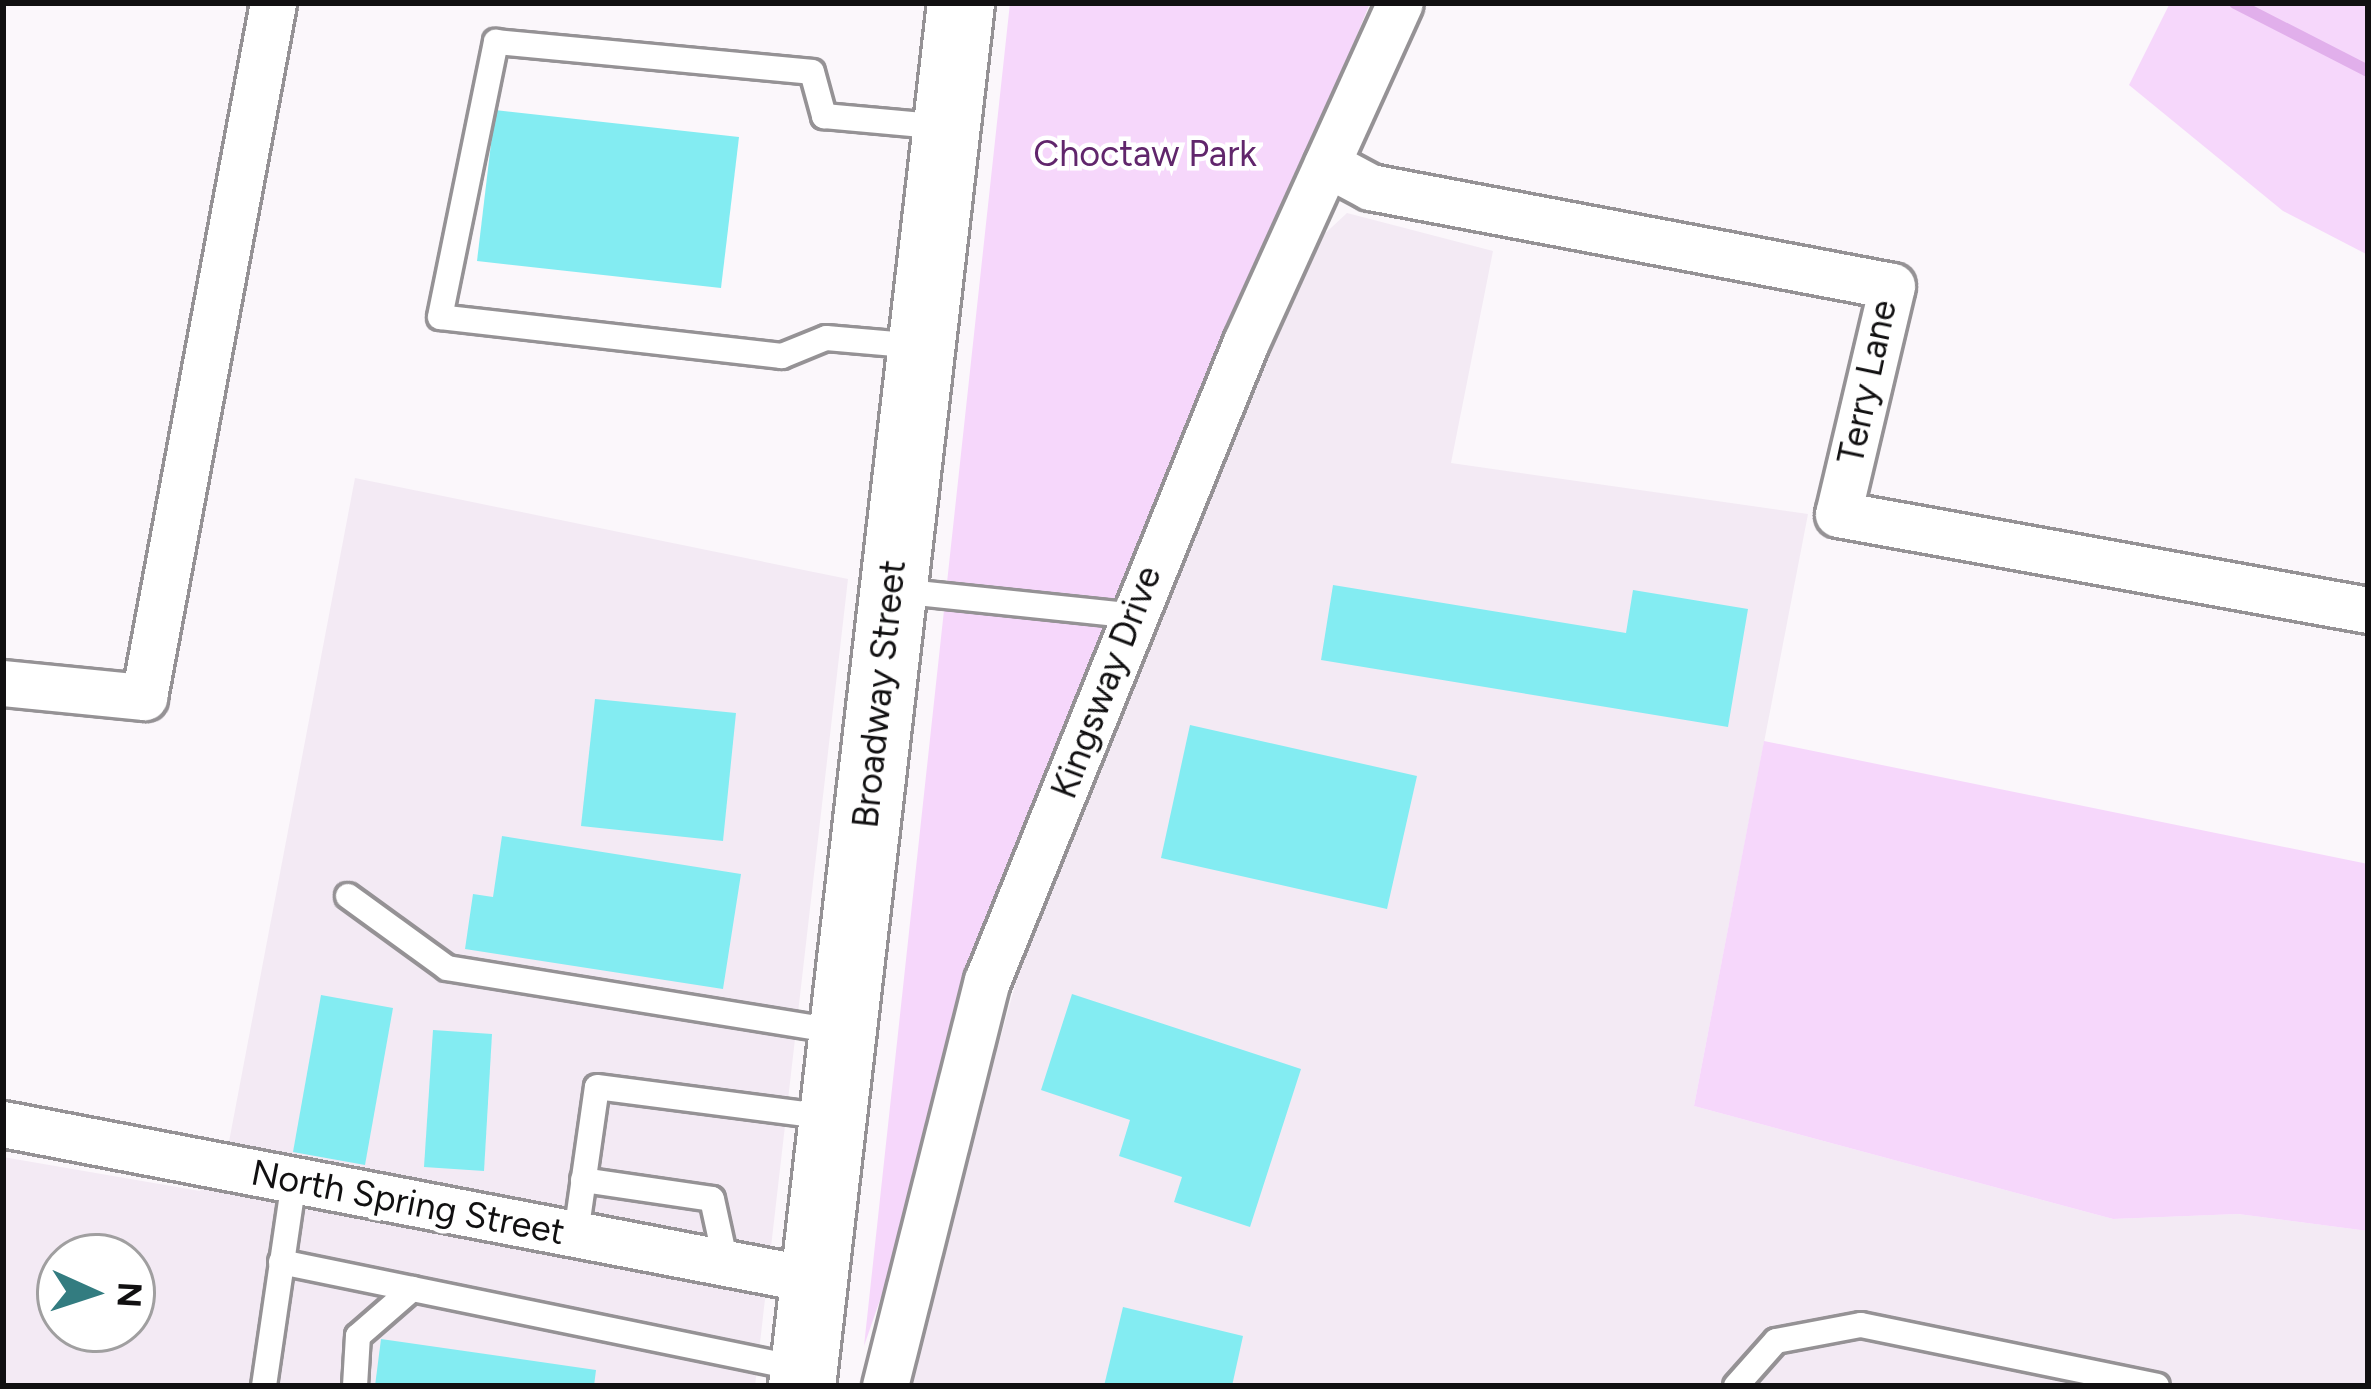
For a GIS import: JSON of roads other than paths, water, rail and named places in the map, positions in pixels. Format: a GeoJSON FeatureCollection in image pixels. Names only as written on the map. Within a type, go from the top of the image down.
{"type":"FeatureCollection","features":[{"type":"Feature","properties":{"kind":"main road","name":"Broadway Street"},"geometry":{"type":"LineString","coordinates":[[803,1378],[961,3]]}},
{"type":"Feature","properties":{"kind":"street"},"geometry":{"type":"LineString","coordinates":[[3,683],[144,697],[273,3]]}},
{"type":"Feature","properties":{"kind":"street","name":"Kingsway Drive"},"geometry":{"type":"LineString","coordinates":[[885,1386],[987,981],[1134,616],[1400,3]]}},
{"type":"Feature","properties":{"kind":"street","name":"Terry Lane"},"geometry":{"type":"LineString","coordinates":[[1327,164],[1370,188],[1892,286],[1838,514],[2368,610]]}},
{"type":"Feature","properties":{"kind":"street","name":"North Spring Street"},"geometry":{"type":"LineString","coordinates":[[3,1124],[814,1280]]}},
{"type":"Feature","properties":{"kind":"lane"},"geometry":{"type":"LineString","coordinates":[[920,346],[826,338],[782,356],[440,317],[496,42],[812,72],[824,116],[945,127]]}},
{"type":"Feature","properties":{"kind":"lane"},"geometry":{"type":"LineString","coordinates":[[891,590],[1134,616]]}},
{"type":"Feature","properties":{"kind":"lane"},"geometry":{"type":"LineString","coordinates":[[348,896],[447,968],[540,992],[842,1031]]}},
{"type":"Feature","properties":{"kind":"lane"},"geometry":{"type":"LineString","coordinates":[[576,1234],[597,1087],[832,1118]]}},
{"type":"Feature","properties":{"kind":"lane"},"geometry":{"type":"LineString","coordinates":[[583,1180],[712,1199],[726,1263]]}},
{"type":"Feature","properties":{"kind":"lane"},"geometry":{"type":"LineString","coordinates":[[264,1386],[294,1181]]}},
{"type":"Feature","properties":{"kind":"lane"},"geometry":{"type":"LineString","coordinates":[[281,1262],[803,1378]]}},
{"type":"Feature","properties":{"kind":"lane"},"geometry":{"type":"LineString","coordinates":[[355,1386],[358,1336],[412,1289]]}},
{"type":"Feature","properties":{"kind":"lane"},"geometry":{"type":"LineString","coordinates":[[1736,1386],[1776,1341],[1861,1325],[2157,1386]]}},
{"type":"Feature","properties":{"kind":"waterway"},"geometry":{"type":"LineString","coordinates":[[2235,3],[2368,71]]}},
{"type":"Feature","properties":{"kind":"park label","name":"Choctaw Park"},"geometry":{"type":"Point","coordinates":[1145,154]}}]}
